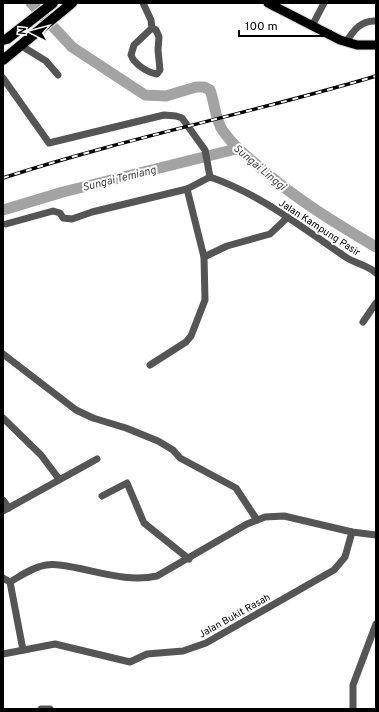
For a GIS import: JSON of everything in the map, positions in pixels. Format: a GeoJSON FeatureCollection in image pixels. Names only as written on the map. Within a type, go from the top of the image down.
{"type":"FeatureCollection","features":[{"type":"Feature","properties":{"kind":"highway"},"geometry":{"type":"LineString","coordinates":[[3,40],[20,29],[53,3]]}},
{"type":"Feature","properties":{"kind":"highway"},"geometry":{"type":"LineString","coordinates":[[3,60],[72,3]]}},
{"type":"Feature","properties":{"kind":"main road"},"geometry":{"type":"LineString","coordinates":[[268,3],[282,6],[312,26],[346,42],[357,45],[376,45]]}},
{"type":"Feature","properties":{"kind":"street"},"geometry":{"type":"LineString","coordinates":[[143,3],[151,20],[152,28],[156,30],[159,37],[158,50],[160,70],[157,74],[149,73],[135,61],[131,55],[134,46],[152,28]]}},
{"type":"Feature","properties":{"kind":"street"},"geometry":{"type":"LineString","coordinates":[[312,26],[324,3]]}},
{"type":"Feature","properties":{"kind":"street"},"geometry":{"type":"LineString","coordinates":[[346,42],[354,30],[360,25],[370,21],[376,21]]}},
{"type":"Feature","properties":{"kind":"street"},"geometry":{"type":"LineString","coordinates":[[23,43],[46,61],[58,75]]}},
{"type":"Feature","properties":{"kind":"street"},"geometry":{"type":"LineString","coordinates":[[3,78],[49,143],[164,116],[176,116],[182,118],[205,150],[210,177],[187,189],[92,212],[72,219],[63,218],[60,213],[54,211],[6,224]]}},
{"type":"Feature","properties":{"kind":"street","name":"Jalan Kampung Pasir"},"geometry":{"type":"LineString","coordinates":[[210,177],[227,183],[288,217],[345,257],[376,273]]}},
{"type":"Feature","properties":{"kind":"street"},"geometry":{"type":"LineString","coordinates":[[150,365],[186,342],[191,336],[205,300],[204,257],[187,189]]}},
{"type":"Feature","properties":{"kind":"street"},"geometry":{"type":"LineString","coordinates":[[204,257],[227,246],[270,234],[288,217]]}},
{"type":"Feature","properties":{"kind":"street"},"geometry":{"type":"LineString","coordinates":[[363,322],[376,303]]}},
{"type":"Feature","properties":{"kind":"street"},"geometry":{"type":"LineString","coordinates":[[3,354],[80,412],[158,441],[172,450],[180,458],[236,488],[257,520]]}},
{"type":"Feature","properties":{"kind":"street"},"geometry":{"type":"LineString","coordinates":[[3,418],[41,455],[59,479]]}},
{"type":"Feature","properties":{"kind":"street"},"geometry":{"type":"LineString","coordinates":[[3,500],[6,509],[97,459]]}},
{"type":"Feature","properties":{"kind":"street"},"geometry":{"type":"LineString","coordinates":[[102,496],[124,484],[128,484],[144,523],[189,559]]}},
{"type":"Feature","properties":{"kind":"street"},"geometry":{"type":"LineString","coordinates":[[10,582],[32,569],[48,564],[60,564],[129,578],[145,579],[157,576],[257,520],[265,517],[284,516],[352,532],[376,535]]}},
{"type":"Feature","properties":{"kind":"street","name":"Jalan Bukit Rasah"},"geometry":{"type":"LineString","coordinates":[[3,654],[55,644],[130,662],[147,654],[191,649],[206,643],[334,570],[345,557],[352,532]]}},
{"type":"Feature","properties":{"kind":"street"},"geometry":{"type":"LineString","coordinates":[[3,578],[10,582],[23,650]]}},
{"type":"Feature","properties":{"kind":"street"},"geometry":{"type":"LineString","coordinates":[[353,709],[353,685],[376,624]]}},
{"type":"Feature","properties":{"kind":"street"},"geometry":{"type":"LineString","coordinates":[[40,709],[50,709]]}},
{"type":"Feature","properties":{"kind":"waterway","name":"Sungai Linggi"},"geometry":{"type":"LineString","coordinates":[[31,3],[72,47],[145,95],[166,96],[196,87],[204,87],[210,90],[220,127],[237,148],[277,182],[305,202],[376,247]]}},
{"type":"Feature","properties":{"kind":"waterway","name":"Sungai Temiang"},"geometry":{"type":"LineString","coordinates":[[3,210],[63,192],[236,149]]}},
{"type":"Feature","properties":{"kind":"railway"},"geometry":{"type":"LineString","coordinates":[[3,178],[96,150],[283,102],[376,76]]}}]}
